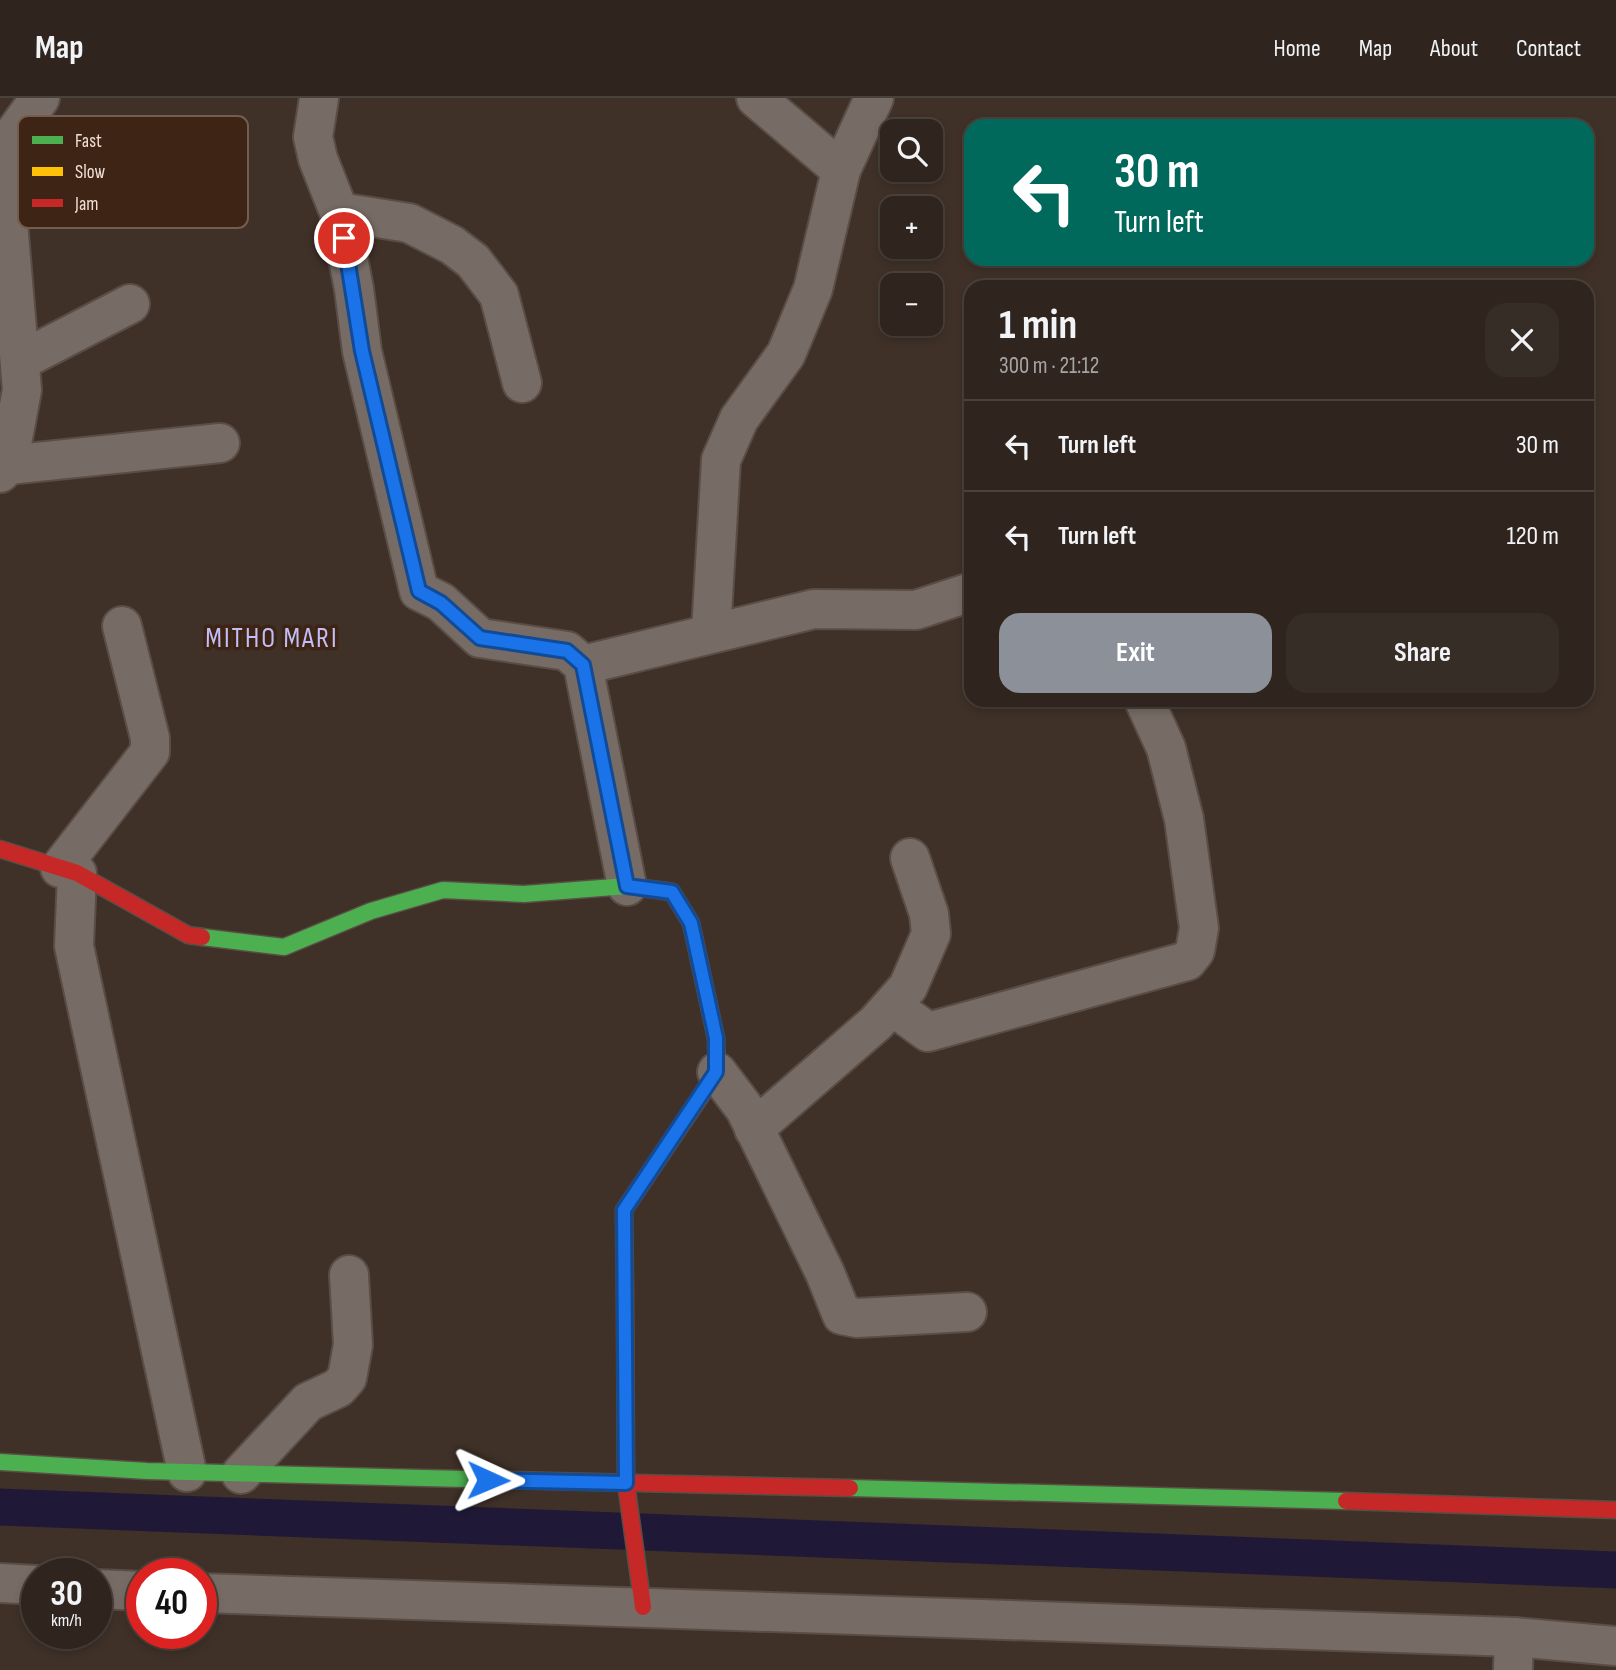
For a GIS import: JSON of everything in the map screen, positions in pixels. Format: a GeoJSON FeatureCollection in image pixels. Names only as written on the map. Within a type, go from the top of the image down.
{"type":"FeatureCollection","features":[{"type":"Feature","properties":{"kind":"street"},"geometry":{"type":"LineString","coordinates":[[27,116],[40,98]]}},
{"type":"Feature","properties":{"kind":"street"},"geometry":{"type":"LineString","coordinates":[[319,98],[313,137],[318,159],[340,212],[362,351],[419,591],[441,603],[480,638],[567,651],[583,665],[627,886]]}},
{"type":"Feature","properties":{"kind":"street"},"geometry":{"type":"LineString","coordinates":[[756,98],[841,170]]}},
{"type":"Feature","properties":{"kind":"street"},"geometry":{"type":"LineString","coordinates":[[711,634],[721,460],[739,419],[786,354],[813,289],[841,170],[874,98]]}},
{"type":"Feature","properties":{"kind":"street"},"geometry":{"type":"LineString","coordinates":[[18,128],[2,150],[13,347],[22,390],[4,469],[220,443]]}},
{"type":"Feature","properties":{"kind":"street"},"geometry":{"type":"LineString","coordinates":[[340,212],[408,223],[452,245],[473,261],[499,295],[522,383]]}},
{"type":"Feature","properties":{"kind":"street"},"geometry":{"type":"LineString","coordinates":[[13,347],[130,304]]}},
{"type":"Feature","properties":{"kind":"street"},"geometry":{"type":"LineString","coordinates":[[583,665],[814,609],[916,610],[964,594]]}},
{"type":"Feature","properties":{"kind":"street"},"geometry":{"type":"LineString","coordinates":[[122,626],[150,738],[150,752],[69,871],[74,946],[187,1472]]}},
{"type":"Feature","properties":{"kind":"street"},"geometry":{"type":"LineString","coordinates":[[892,1006],[928,1031],[1187,961],[1195,951],[1199,928],[1184,819],[1166,748],[1147,707]]}},
{"type":"Feature","properties":{"kind":"street"},"geometry":{"type":"LineString","coordinates":[[0,849],[69,871],[188,934],[284,947],[372,911],[443,890],[524,894],[627,886],[672,892],[691,923],[716,1038],[716,1072],[624,1210],[626,1484],[643,1606]]}},
{"type":"Feature","properties":{"kind":"street"},"geometry":{"type":"LineString","coordinates":[[754,1129],[876,1023],[908,987],[931,934],[929,914],[909,858]]}},
{"type":"Feature","properties":{"kind":"street"},"geometry":{"type":"LineString","coordinates":[[716,1072],[745,1109],[825,1273],[842,1315],[857,1318],[967,1312]]}},
{"type":"Feature","properties":{"kind":"street"},"geometry":{"type":"LineString","coordinates":[[241,1474],[308,1402],[338,1388],[347,1378],[353,1345],[349,1275]]}},
{"type":"Feature","properties":{"kind":"street"},"geometry":{"type":"LineString","coordinates":[[0,1462],[241,1474],[1279,1499],[1616,1510]]}},
{"type":"Feature","properties":{"kind":"street"},"geometry":{"type":"LineString","coordinates":[[0,1583],[21,1585]]}},
{"type":"Feature","properties":{"kind":"street"},"geometry":{"type":"LineString","coordinates":[[217,1593],[643,1606],[1513,1653],[1616,1646]]}},
{"type":"Feature","properties":{"kind":"waterway"},"geometry":{"type":"LineString","coordinates":[[0,1507],[1616,1570]]}},
{"type":"Feature","properties":{"kind":"traffic: fast"},"geometry":{"type":"LineString","coordinates":[[202,937],[284,947],[371,911],[443,890],[524,894],[627,886],[665,891]]}},
{"type":"Feature","properties":{"kind":"traffic: fast"},"geometry":{"type":"LineString","coordinates":[[0,1462],[147,1471],[504,1480]]}},
{"type":"Feature","properties":{"kind":"traffic: fast"},"geometry":{"type":"LineString","coordinates":[[850,1488],[1346,1501]]}},
{"type":"Feature","properties":{"kind":"traffic: slow"},"geometry":{"type":"LineString","coordinates":[[625,1294],[624,1210],[717,1072],[716,1038],[691,923],[672,892],[665,891]]}},
{"type":"Feature","properties":{"kind":"traffic: jam"},"geometry":{"type":"LineString","coordinates":[[0,849],[77,873],[188,935],[202,937]]}},
{"type":"Feature","properties":{"kind":"traffic: jam"},"geometry":{"type":"LineString","coordinates":[[625,1294],[626,1483],[643,1607]]}},
{"type":"Feature","properties":{"kind":"traffic: jam"},"geometry":{"type":"LineString","coordinates":[[504,1480],[850,1488]]}},
{"type":"Feature","properties":{"kind":"traffic: jam"},"geometry":{"type":"LineString","coordinates":[[1346,1501],[1616,1510]]}},
{"type":"Feature","properties":{"kind":"district","name":"MITHO MARI"},"geometry":{"type":"Point","coordinates":[272,638]}},
{"type":"Feature","properties":{"kind":"route"},"geometry":{"type":"LineString","coordinates":[[344,238],[362,351],[419,591],[441,603],[480,638],[567,651],[583,665],[627,886],[672,892],[691,923],[716,1038],[716,1072],[624,1210],[626,1483],[488,1480]]}}]}
